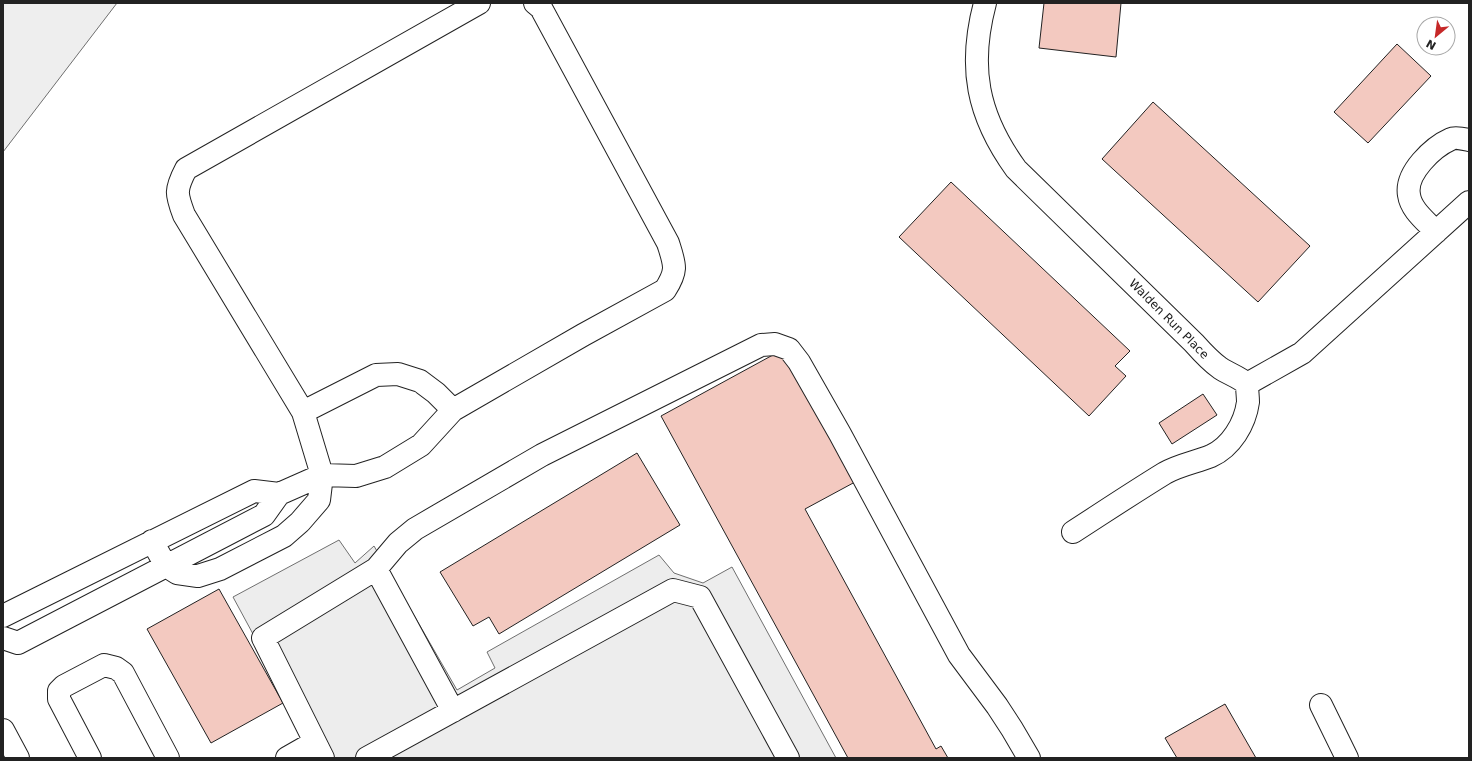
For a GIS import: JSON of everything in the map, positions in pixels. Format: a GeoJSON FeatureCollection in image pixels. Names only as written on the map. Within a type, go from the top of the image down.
{"type":"FeatureCollection","features":[{"type":"Feature","properties":{"kind":"street"},"geometry":{"type":"LineString","coordinates":[[152,542],[166,566],[178,573],[198,576],[220,569],[284,536],[300,522],[319,500],[322,475],[303,412],[184,215],[177,197],[179,181],[186,169],[479,3]]}},
{"type":"Feature","properties":{"kind":"street"},"geometry":{"type":"LineString","coordinates":[[3,638],[18,643],[264,515],[279,494],[322,475],[356,476],[385,466],[421,445],[453,410],[583,335],[665,290],[672,279],[675,265],[668,244],[541,8],[535,3]]}},
{"type":"Feature","properties":{"kind":"street","name":"Walden Run Place"},"geometry":{"type":"LineString","coordinates":[[985,3],[977,42],[978,78],[986,116],[1005,153],[1016,169],[1189,338],[1206,357],[1219,368],[1247,384]]}},
{"type":"Feature","properties":{"kind":"street"},"geometry":{"type":"LineString","coordinates":[[1436,232],[1413,208],[1408,194],[1411,178],[1426,155],[1452,138],[1469,140]]}},
{"type":"Feature","properties":{"kind":"street"},"geometry":{"type":"LineString","coordinates":[[1073,532],[1167,472],[1213,455],[1224,447],[1234,437],[1242,424],[1248,401],[1247,384],[1302,353],[1469,202]]}},
{"type":"Feature","properties":{"kind":"street"},"geometry":{"type":"LineString","coordinates":[[286,758],[319,750],[263,638],[376,570],[398,543],[415,529],[542,455],[761,345],[775,344],[789,349],[799,362],[840,434],[959,655],[1012,728],[1029,758]]}},
{"type":"Feature","properties":{"kind":"street"},"geometry":{"type":"LineString","coordinates":[[303,412],[376,375],[398,374],[420,381],[436,393],[453,410]]}},
{"type":"Feature","properties":{"kind":"street"},"geometry":{"type":"LineString","coordinates":[[3,616],[254,491],[279,494]]}},
{"type":"Feature","properties":{"kind":"street"},"geometry":{"type":"LineString","coordinates":[[223,536],[235,561]]}},
{"type":"Feature","properties":{"kind":"street"},"geometry":{"type":"LineString","coordinates":[[376,570],[453,711]]}},
{"type":"Feature","properties":{"kind":"street"},"geometry":{"type":"LineString","coordinates":[[367,758],[673,590],[700,598],[788,758]]}},
{"type":"Feature","properties":{"kind":"street"},"geometry":{"type":"LineString","coordinates":[[90,758],[59,699],[59,691],[64,686],[104,665],[116,668],[123,673],[168,758]]}},
{"type":"Feature","properties":{"kind":"street"},"geometry":{"type":"LineString","coordinates":[[1321,704],[1347,758]]}},
{"type":"Feature","properties":{"kind":"street"},"geometry":{"type":"LineString","coordinates":[[3,730],[18,758]]}},
{"type":"Feature","properties":{"kind":"shaded area"},"geometry":{"type":"Polygon","coordinates":[[[3,3],[117,3],[3,152],[3,3]]]}},
{"type":"Feature","properties":{"kind":"shaded area"},"geometry":{"type":"Polygon","coordinates":[[[339,540],[355,563],[374,546],[457,690],[495,668],[487,652],[659,555],[674,573],[703,583],[732,567],[836,758],[320,758],[233,597],[339,540]]]}},
{"type":"Feature","properties":{"kind":"building"},"geometry":{"type":"Polygon","coordinates":[[[1044,3],[1121,3],[1116,57],[1039,48],[1044,3]]]}},
{"type":"Feature","properties":{"kind":"building"},"geometry":{"type":"Polygon","coordinates":[[[1397,44],[1431,76],[1368,143],[1334,112],[1397,44]]]}},
{"type":"Feature","properties":{"kind":"building"},"geometry":{"type":"Polygon","coordinates":[[[1153,102],[1310,246],[1258,302],[1102,159],[1153,102]]]}},
{"type":"Feature","properties":{"kind":"building"},"geometry":{"type":"Polygon","coordinates":[[[951,182],[1130,351],[1115,366],[1126,376],[1089,416],[899,237],[951,182]]]}},
{"type":"Feature","properties":{"kind":"building"},"geometry":{"type":"Polygon","coordinates":[[[782,350],[855,482],[805,509],[936,749],[941,746],[948,758],[848,758],[661,416],[782,350]]]}},
{"type":"Feature","properties":{"kind":"building"},"geometry":{"type":"Polygon","coordinates":[[[1203,394],[1217,415],[1172,444],[1159,423],[1203,394]]]}},
{"type":"Feature","properties":{"kind":"building"},"geometry":{"type":"Polygon","coordinates":[[[637,453],[680,525],[499,634],[489,617],[473,626],[440,572],[637,453]]]}},
{"type":"Feature","properties":{"kind":"building"},"geometry":{"type":"Polygon","coordinates":[[[219,589],[283,703],[211,743],[147,629],[219,589]]]}},
{"type":"Feature","properties":{"kind":"building"},"geometry":{"type":"Polygon","coordinates":[[[1225,704],[1256,758],[1177,758],[1165,738],[1225,704]]]}}]}
